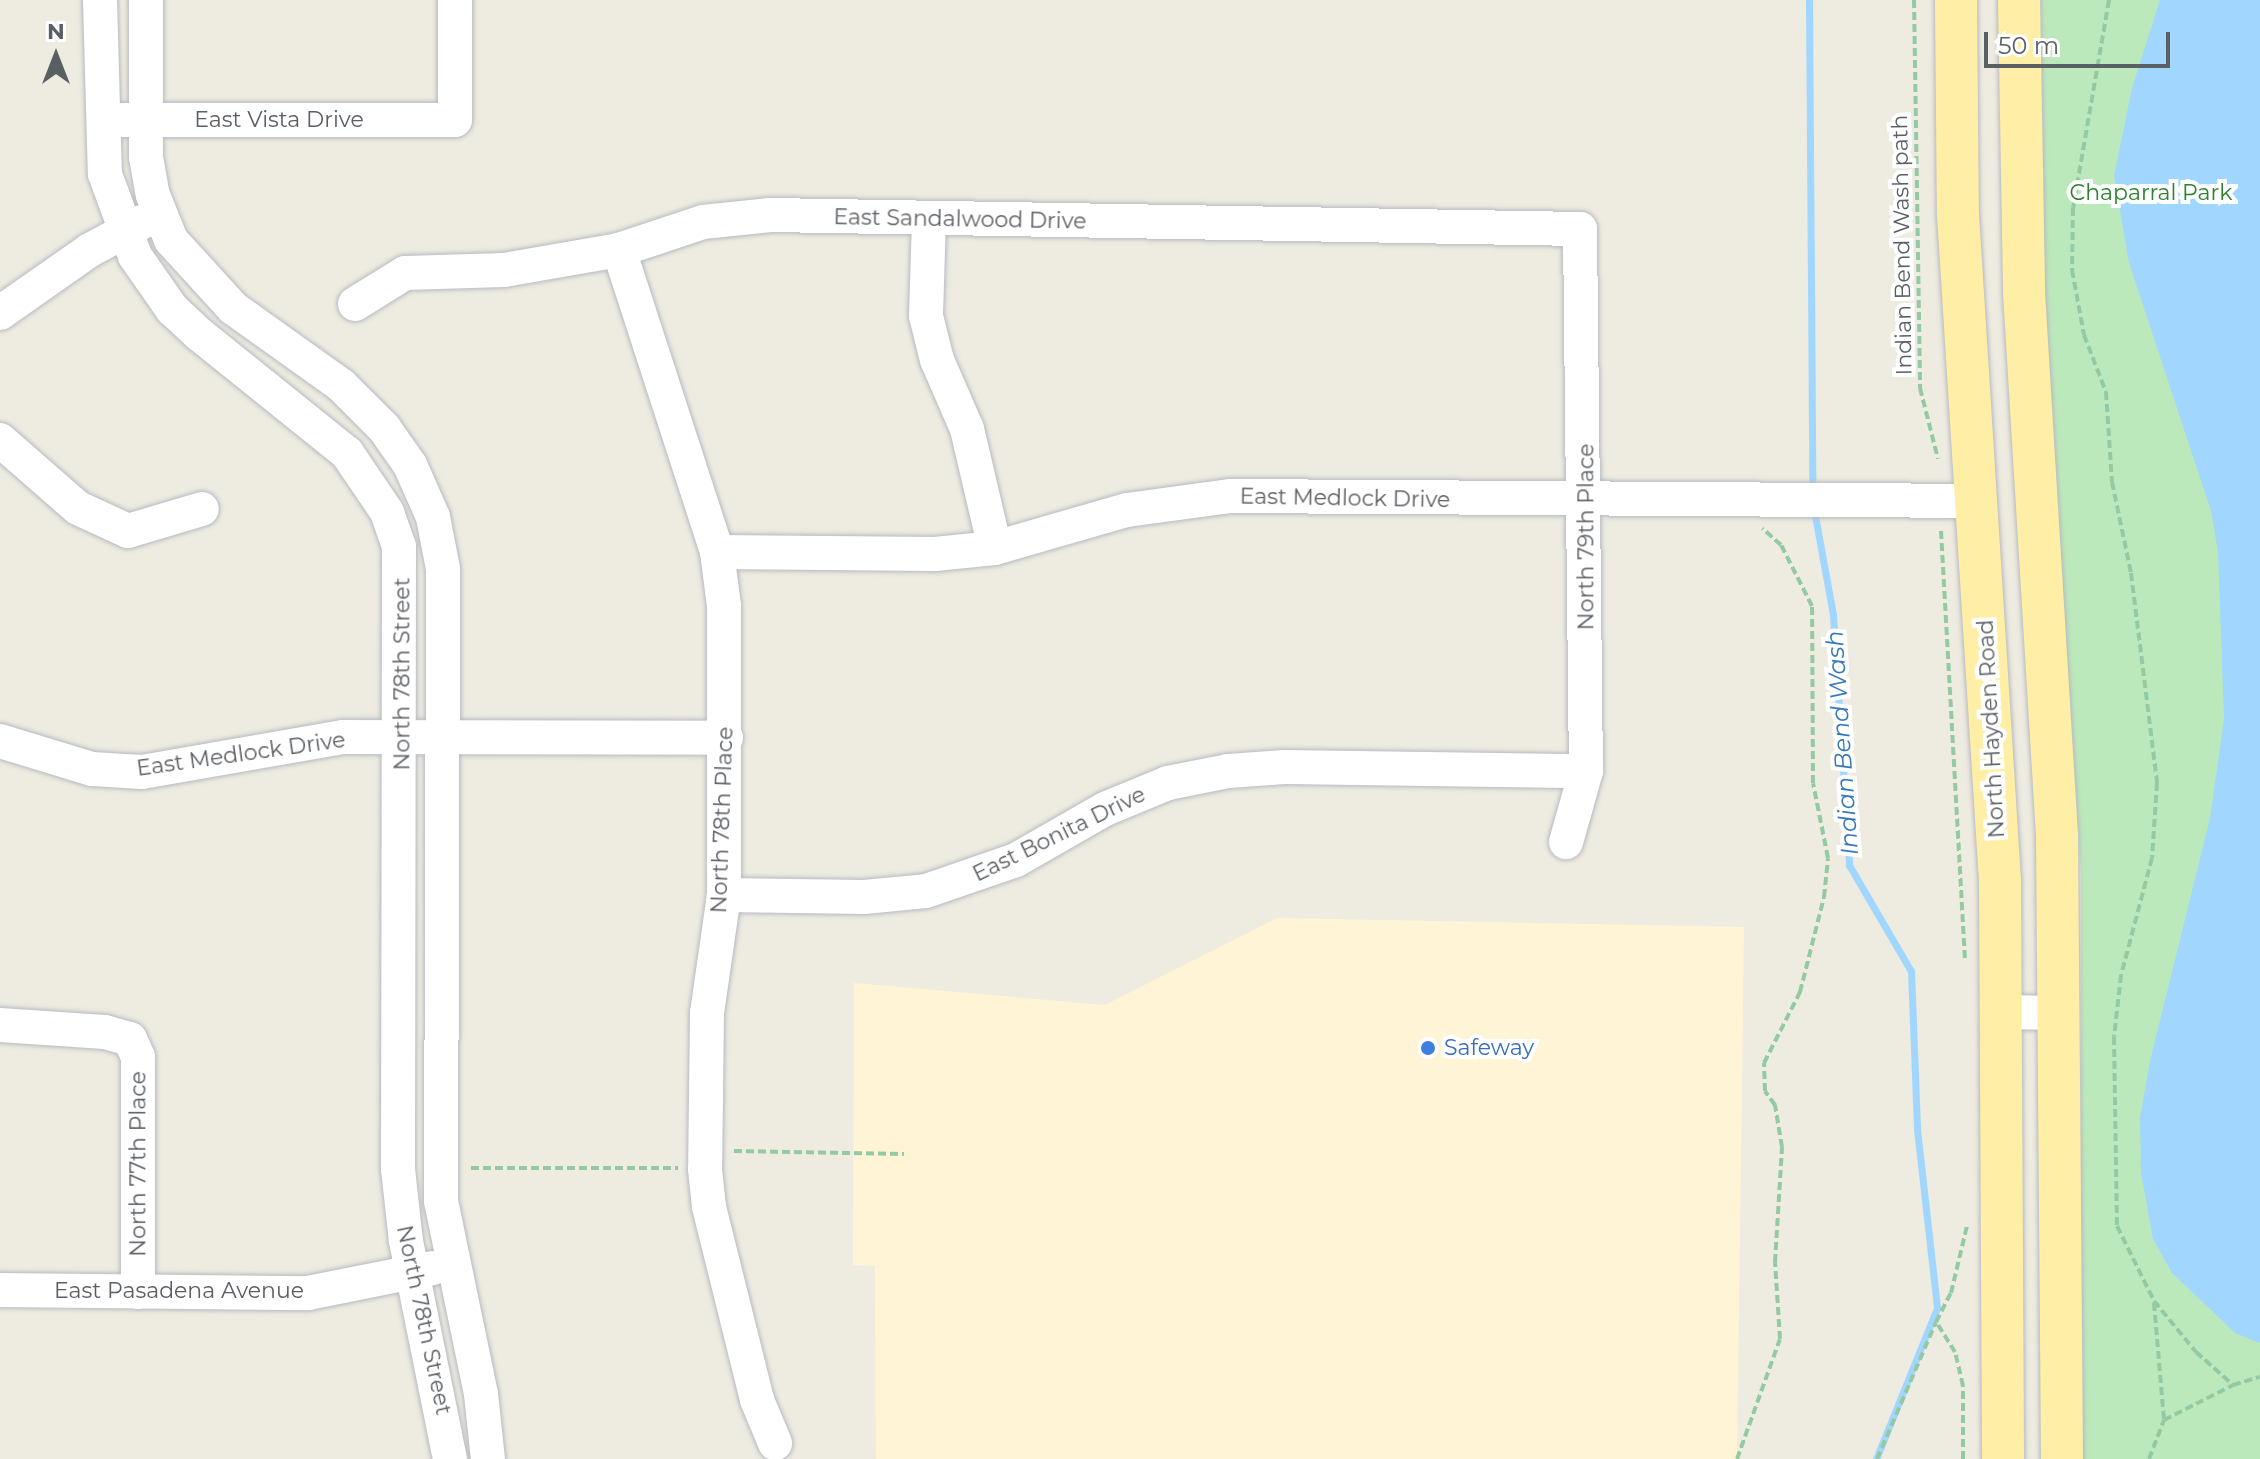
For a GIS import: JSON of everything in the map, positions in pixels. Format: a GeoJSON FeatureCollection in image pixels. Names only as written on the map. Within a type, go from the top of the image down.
{"type":"FeatureCollection","features":[{"type":"Feature","properties":{"kind":"main road","name":"North Hayden Road"},"geometry":{"type":"LineString","coordinates":[[1956,0],[1958,215],[2000,880],[2003,1459]]}},
{"type":"Feature","properties":{"kind":"main road"},"geometry":{"type":"LineString","coordinates":[[2019,0],[2024,293],[2057,836],[2062,1459]]}},
{"type":"Feature","properties":{"kind":"street","name":"North 78th Street"},"geometry":{"type":"LineString","coordinates":[[100,0],[106,184],[123,230],[172,309],[347,453],[387,512],[403,574],[398,1169],[412,1274],[450,1459]]}},
{"type":"Feature","properties":{"kind":"street","name":"North 78th Street"},"geometry":{"type":"LineString","coordinates":[[146,0],[146,157],[160,214],[171,240],[195,271],[233,308],[341,385],[384,428],[410,465],[433,517],[443,569],[441,1201],[481,1394],[488,1459]]}},
{"type":"Feature","properties":{"kind":"street","name":"East Vista Drive"},"geometry":{"type":"LineString","coordinates":[[102,120],[455,120],[455,0]]}},
{"type":"Feature","properties":{"kind":"street"},"geometry":{"type":"LineString","coordinates":[[0,313],[123,230],[160,214]]}},
{"type":"Feature","properties":{"kind":"street","name":"East Sandalwood Drive"},"geometry":{"type":"LineString","coordinates":[[355,304],[405,273],[504,270],[619,250],[716,221],[771,215],[1580,229]]}},
{"type":"Feature","properties":{"kind":"street"},"geometry":{"type":"LineString","coordinates":[[929,219],[926,316],[937,360],[967,429],[995,548]]}},
{"type":"Feature","properties":{"kind":"street","name":"North 79th Place"},"geometry":{"type":"LineString","coordinates":[[1566,842],[1586,771],[1587,500],[1580,229]]}},
{"type":"Feature","properties":{"kind":"street","name":"North 78th Place"},"geometry":{"type":"LineString","coordinates":[[619,250],[717,552],[724,606],[724,895],[707,1013],[704,1159],[709,1207],[757,1400],[775,1443]]}},
{"type":"Feature","properties":{"kind":"street"},"geometry":{"type":"LineString","coordinates":[[0,440],[78,508],[128,531],[202,509]]}},
{"type":"Feature","properties":{"kind":"street","name":"East Medlock Drive"},"geometry":{"type":"LineString","coordinates":[[717,552],[891,554],[995,548],[1127,510],[1207,498],[1978,501]]}},
{"type":"Feature","properties":{"kind":"street","name":"East Medlock Drive"},"geometry":{"type":"LineString","coordinates":[[0,741],[92,769],[142,772],[295,741],[726,738]]}},
{"type":"Feature","properties":{"kind":"street","name":"East Bonita Drive"},"geometry":{"type":"LineString","coordinates":[[724,895],[864,897],[926,891],[1016,860],[1105,809],[1168,783],[1228,771],[1586,771]]}},
{"type":"Feature","properties":{"kind":"street"},"geometry":{"type":"LineString","coordinates":[[2000,1012],[2060,1013]]}},
{"type":"Feature","properties":{"kind":"street","name":"North 77th Place"},"geometry":{"type":"LineString","coordinates":[[0,1025],[105,1032],[130,1039],[138,1057],[138,1292]]}},
{"type":"Feature","properties":{"kind":"street","name":"East Pasadena Avenue"},"geometry":{"type":"LineString","coordinates":[[0,1290],[308,1293],[412,1274],[452,1262]]}},
{"type":"Feature","properties":{"kind":"path","name":"Indian Bend Wash path"},"geometry":{"type":"LineString","coordinates":[[1914,0],[1920,388],[1942,473]]}},
{"type":"Feature","properties":{"kind":"path"},"geometry":{"type":"LineString","coordinates":[[2109,0],[2073,208],[2072,270],[2084,335],[2106,392],[2112,482],[2131,573],[2156,770],[2157,829],[2121,975],[2114,1037],[2117,1226],[2154,1301],[2233,1385]]}},
{"type":"Feature","properties":{"kind":"path"},"geometry":{"type":"LineString","coordinates":[[1737,1459],[1780,1339],[1775,1262],[1782,1147],[1775,1105],[1765,1091],[1764,1063],[1804,977],[1824,897],[1828,858],[1813,783],[1812,606],[1781,545],[1756,522],[1751,499]]}},
{"type":"Feature","properties":{"kind":"path"},"geometry":{"type":"LineString","coordinates":[[1941,524],[1965,964]]}},
{"type":"Feature","properties":{"kind":"path"},"geometry":{"type":"LineString","coordinates":[[456,1169],[904,1154]]}},
{"type":"Feature","properties":{"kind":"path"},"geometry":{"type":"LineString","coordinates":[[1877,1459],[1951,1293],[1968,1214]]}},
{"type":"Feature","properties":{"kind":"path"},"geometry":{"type":"LineString","coordinates":[[2149,1459],[2164,1420],[2154,1301]]}},
{"type":"Feature","properties":{"kind":"path"},"geometry":{"type":"LineString","coordinates":[[1936,1322],[1955,1352],[1963,1386],[1963,1459]]}},
{"type":"Feature","properties":{"kind":"path"},"geometry":{"type":"LineString","coordinates":[[2164,1420],[2233,1385],[2260,1377]]}},
{"type":"Feature","properties":{"kind":"shaded area"},"geometry":{"type":"Polygon","coordinates":[[[1277,918],[1744,927],[1737,1459],[876,1459],[875,1266],[853,1265],[854,983],[1105,1005],[1277,918]]]}},
{"type":"Feature","properties":{"kind":"green space","name":"Chaparral Park"},"geometry":{"type":"Polygon","coordinates":[[[2041,0],[2260,0],[2260,1459],[2081,1459],[2081,873],[2045,314],[2041,0]]]}},
{"type":"Feature","properties":{"kind":"water"},"geometry":{"type":"Polygon","coordinates":[[[2160,0],[2260,0],[2260,1343],[2235,1333],[2172,1273],[2153,1239],[2141,1173],[2140,1117],[2150,1061],[2210,818],[2224,719],[2218,552],[2211,511],[2129,263],[2114,176],[2132,88],[2160,0]]]}},
{"type":"Feature","properties":{"kind":"waterway","name":"Indian Bend Wash"},"geometry":{"type":"LineString","coordinates":[[1809,0],[1812,490]]}},
{"type":"Feature","properties":{"kind":"waterway","name":"Indian Bend Wash"},"geometry":{"type":"LineString","coordinates":[[1814,510],[1833,615],[1849,865],[1911,971],[1917,1129],[1937,1308],[1876,1459]]}},
{"type":"Feature","properties":{"kind":"place","name":"Safeway"},"geometry":{"type":"Point","coordinates":[1428,1048]}}]}
